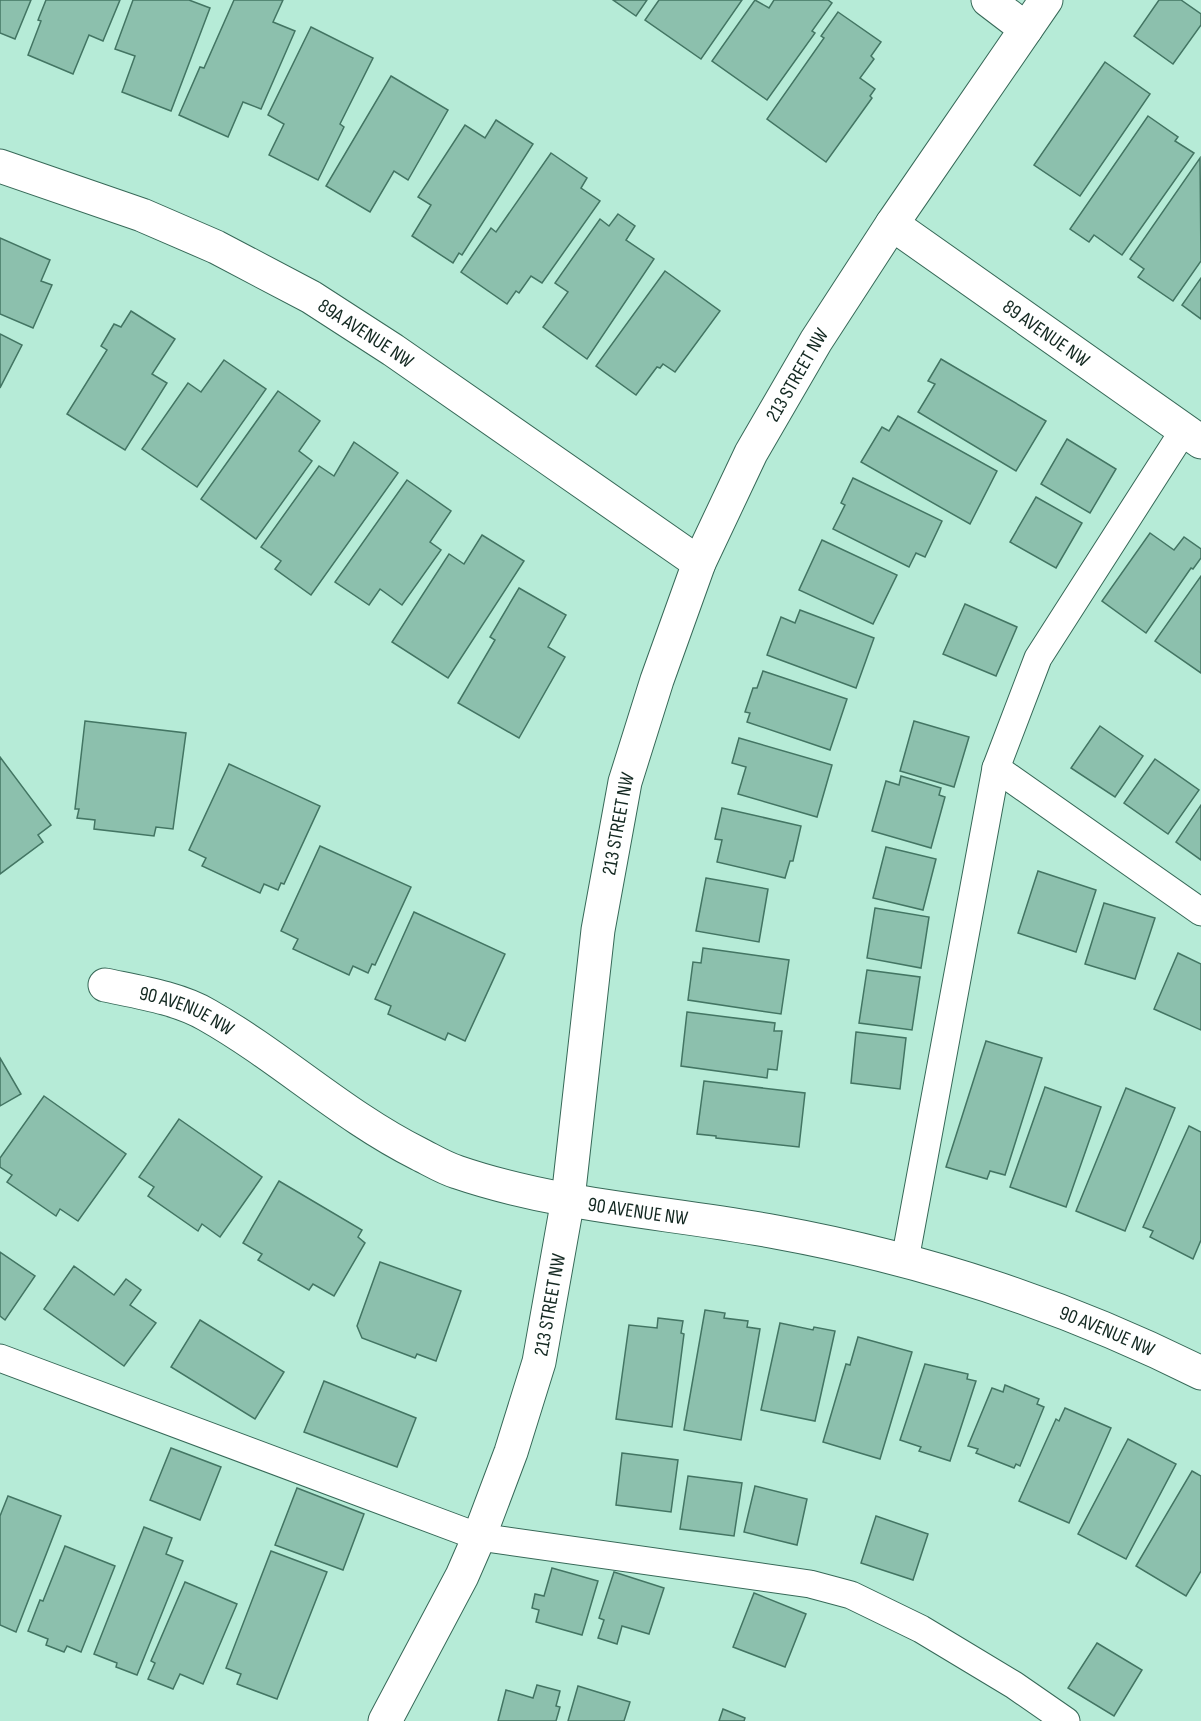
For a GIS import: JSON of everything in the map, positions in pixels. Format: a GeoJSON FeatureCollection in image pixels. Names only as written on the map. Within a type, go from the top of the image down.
{"type":"FeatureCollection","features":[{"type":"Feature","properties":{"kind":"street"},"geometry":{"type":"LineString","coordinates":[[988,0],[1026,29]]}},
{"type":"Feature","properties":{"kind":"street","name":"213 STREET NW"},"geometry":{"type":"LineString","coordinates":[[386,1721],[462,1576],[511,1452],[539,1362],[568,1199],[598,930],[625,782],[657,680],[699,563],[751,453],[816,341],[892,224],[1046,0]]}},
{"type":"Feature","properties":{"kind":"street","name":"89A AVENUE NW"},"geometry":{"type":"LineString","coordinates":[[0,166],[142,215],[216,247],[311,297],[393,350],[699,563]]}},
{"type":"Feature","properties":{"kind":"street","name":"89 AVENUE NW"},"geometry":{"type":"LineString","coordinates":[[892,224],[1192,436]]}},
{"type":"Feature","properties":{"kind":"street","name":"90 AVENUE NW"},"geometry":{"type":"LineString","coordinates":[[105,985],[152,995],[205,1013],[380,1134],[454,1171],[517,1189],[776,1232],[905,1260],[1024,1298],[1129,1336],[1201,1373]]}},
{"type":"Feature","properties":{"kind":"lane"},"geometry":{"type":"LineString","coordinates":[[905,1260],[996,768],[1038,658],[1192,436]]}},
{"type":"Feature","properties":{"kind":"lane"},"geometry":{"type":"LineString","coordinates":[[996,768],[1201,912]]}},
{"type":"Feature","properties":{"kind":"lane"},"geometry":{"type":"LineString","coordinates":[[0,1358],[478,1537],[810,1584],[851,1595],[930,1635],[1014,1685],[1066,1721]]}},
{"type":"Feature","properties":{"kind":"building"},"geometry":{"type":"Polygon","coordinates":[[[0,0],[31,0],[15,39],[0,33],[0,0]]]}},
{"type":"Feature","properties":{"kind":"building"},"geometry":{"type":"Polygon","coordinates":[[[46,0],[120,0],[103,41],[89,35],[73,74],[28,55],[46,0]]]}},
{"type":"Feature","properties":{"kind":"building"},"geometry":{"type":"Polygon","coordinates":[[[133,0],[189,0],[210,8],[171,111],[122,92],[135,56],[115,49],[133,0]]]}},
{"type":"Feature","properties":{"kind":"building"},"geometry":{"type":"Polygon","coordinates":[[[234,0],[283,0],[273,22],[295,31],[261,109],[243,102],[228,137],[179,115],[200,67],[204,68],[234,0]]]}},
{"type":"Feature","properties":{"kind":"building"},"geometry":{"type":"Polygon","coordinates":[[[613,0],[647,0],[636,16],[613,0]]]}},
{"type":"Feature","properties":{"kind":"building"},"geometry":{"type":"Polygon","coordinates":[[[659,0],[742,0],[701,59],[645,20],[659,0]]]}},
{"type":"Feature","properties":{"kind":"building"},"geometry":{"type":"Polygon","coordinates":[[[755,0],[769,8],[774,0],[828,0],[832,3],[812,31],[815,33],[767,100],[712,61],[755,0]]]}},
{"type":"Feature","properties":{"kind":"building"},"geometry":{"type":"Polygon","coordinates":[[[1159,0],[1181,0],[1201,14],[1201,25],[1173,64],[1134,36],[1159,0]]]}},
{"type":"Feature","properties":{"kind":"building"},"geometry":{"type":"Polygon","coordinates":[[[838,12],[881,42],[871,56],[874,59],[860,78],[875,89],[870,96],[872,98],[826,162],[767,119],[824,38],[821,36],[838,12]]]}},
{"type":"Feature","properties":{"kind":"building"},"geometry":{"type":"Polygon","coordinates":[[[311,27],[373,58],[340,124],[344,127],[318,180],[269,155],[284,124],[268,115],[311,27]]]}},
{"type":"Feature","properties":{"kind":"building"},"geometry":{"type":"Polygon","coordinates":[[[1105,62],[1150,94],[1080,196],[1034,165],[1105,62]]]}},
{"type":"Feature","properties":{"kind":"building"},"geometry":{"type":"Polygon","coordinates":[[[391,76],[448,110],[408,180],[394,171],[370,212],[326,186],[391,76]]]}},
{"type":"Feature","properties":{"kind":"building"},"geometry":{"type":"Polygon","coordinates":[[[1148,116],[1178,137],[1175,141],[1194,153],[1122,255],[1094,235],[1089,242],[1070,229],[1148,116]]]}},
{"type":"Feature","properties":{"kind":"building"},"geometry":{"type":"Polygon","coordinates":[[[496,120],[533,144],[462,255],[459,253],[453,263],[412,236],[431,205],[418,197],[465,125],[485,138],[496,120]]]}},
{"type":"Feature","properties":{"kind":"building"},"geometry":{"type":"Polygon","coordinates":[[[551,153],[587,178],[581,188],[600,201],[542,283],[531,276],[519,293],[516,291],[507,304],[461,272],[491,228],[496,232],[551,153]]]}},
{"type":"Feature","properties":{"kind":"building"},"geometry":{"type":"Polygon","coordinates":[[[1200,158],[1201,261],[1173,301],[1138,277],[1144,269],[1130,259],[1200,158]]]}},
{"type":"Feature","properties":{"kind":"building"},"geometry":{"type":"Polygon","coordinates":[[[618,214],[635,226],[626,240],[654,259],[587,359],[543,327],[568,292],[555,283],[600,219],[609,226],[618,214]]]}},
{"type":"Feature","properties":{"kind":"building"},"geometry":{"type":"Polygon","coordinates":[[[0,238],[50,260],[41,281],[52,285],[33,328],[0,314],[0,238]]]}},
{"type":"Feature","properties":{"kind":"building"},"geometry":{"type":"Polygon","coordinates":[[[665,271],[720,311],[675,372],[663,364],[660,368],[657,367],[636,395],[596,366],[665,271]]]}},
{"type":"Feature","properties":{"kind":"building"},"geometry":{"type":"Polygon","coordinates":[[[1201,278],[1201,319],[1182,305],[1201,278]]]}},
{"type":"Feature","properties":{"kind":"building"},"geometry":{"type":"Polygon","coordinates":[[[131,311],[175,339],[152,374],[167,383],[125,450],[67,414],[107,350],[101,346],[114,324],[121,327],[131,311]]]}},
{"type":"Feature","properties":{"kind":"building"},"geometry":{"type":"Polygon","coordinates":[[[0,334],[22,345],[0,388],[0,334]]]}},
{"type":"Feature","properties":{"kind":"building"},"geometry":{"type":"Polygon","coordinates":[[[941,359],[1046,421],[1016,471],[918,412],[935,384],[928,381],[941,359]]]}},
{"type":"Feature","properties":{"kind":"building"},"geometry":{"type":"Polygon","coordinates":[[[224,360],[266,389],[197,487],[142,449],[188,383],[201,392],[224,360]]]}},
{"type":"Feature","properties":{"kind":"building"},"geometry":{"type":"Polygon","coordinates":[[[278,391],[320,421],[299,451],[312,461],[256,539],[201,499],[278,391]]]}},
{"type":"Feature","properties":{"kind":"building"},"geometry":{"type":"Polygon","coordinates":[[[898,416],[997,471],[970,524],[861,462],[882,427],[889,431],[898,416]]]}},
{"type":"Feature","properties":{"kind":"building"},"geometry":{"type":"Polygon","coordinates":[[[1067,439],[1116,469],[1090,513],[1041,484],[1067,439]]]}},
{"type":"Feature","properties":{"kind":"building"},"geometry":{"type":"Polygon","coordinates":[[[354,442],[398,473],[311,595],[275,569],[281,561],[261,547],[319,466],[334,476],[354,442]]]}},
{"type":"Feature","properties":{"kind":"building"},"geometry":{"type":"Polygon","coordinates":[[[853,478],[942,521],[925,557],[916,553],[909,567],[833,529],[845,505],[841,503],[853,478]]]}},
{"type":"Feature","properties":{"kind":"building"},"geometry":{"type":"Polygon","coordinates":[[[407,480],[451,511],[430,542],[441,550],[402,605],[380,589],[369,605],[335,582],[407,480]]]}},
{"type":"Feature","properties":{"kind":"building"},"geometry":{"type":"Polygon","coordinates":[[[1036,497],[1082,523],[1056,568],[1010,542],[1036,497]]]}},
{"type":"Feature","properties":{"kind":"building"},"geometry":{"type":"Polygon","coordinates":[[[1150,533],[1174,550],[1184,537],[1201,549],[1201,558],[1193,569],[1191,568],[1146,633],[1102,601],[1150,533]]]}},
{"type":"Feature","properties":{"kind":"building"},"geometry":{"type":"Polygon","coordinates":[[[482,535],[524,561],[448,678],[392,642],[449,554],[464,564],[482,535]]]}},
{"type":"Feature","properties":{"kind":"building"},"geometry":{"type":"Polygon","coordinates":[[[822,540],[897,575],[873,624],[799,590],[822,540]]]}},
{"type":"Feature","properties":{"kind":"building"},"geometry":{"type":"Polygon","coordinates":[[[1201,576],[1201,673],[1155,641],[1201,576]]]}},
{"type":"Feature","properties":{"kind":"building"},"geometry":{"type":"Polygon","coordinates":[[[519,588],[566,615],[548,647],[565,657],[519,738],[458,703],[495,640],[490,637],[519,588]]]}},
{"type":"Feature","properties":{"kind":"building"},"geometry":{"type":"Polygon","coordinates":[[[965,604],[1017,627],[996,676],[943,654],[965,604]]]}},
{"type":"Feature","properties":{"kind":"building"},"geometry":{"type":"Polygon","coordinates":[[[800,610],[874,638],[856,688],[767,655],[781,617],[795,623],[800,610]]]}},
{"type":"Feature","properties":{"kind":"building"},"geometry":{"type":"Polygon","coordinates":[[[763,671],[847,699],[830,750],[747,722],[750,713],[745,712],[753,688],[757,688],[763,671]]]}},
{"type":"Feature","properties":{"kind":"building"},"geometry":{"type":"Polygon","coordinates":[[[85,721],[186,733],[173,829],[156,827],[154,836],[94,829],[95,820],[77,818],[79,809],[75,809],[85,721]]]}},
{"type":"Feature","properties":{"kind":"building"},"geometry":{"type":"Polygon","coordinates":[[[914,721],[969,737],[954,787],[900,771],[914,721]]]}},
{"type":"Feature","properties":{"kind":"building"},"geometry":{"type":"Polygon","coordinates":[[[1100,726],[1143,756],[1115,797],[1071,768],[1100,726]]]}},
{"type":"Feature","properties":{"kind":"building"},"geometry":{"type":"Polygon","coordinates":[[[739,738],[832,765],[817,817],[738,794],[746,767],[732,763],[739,738]]]}},
{"type":"Feature","properties":{"kind":"building"},"geometry":{"type":"Polygon","coordinates":[[[0,757],[51,825],[38,835],[43,842],[0,874],[0,757]]]}},
{"type":"Feature","properties":{"kind":"building"},"geometry":{"type":"Polygon","coordinates":[[[1155,759],[1199,790],[1168,834],[1124,803],[1155,759]]]}},
{"type":"Feature","properties":{"kind":"building"},"geometry":{"type":"Polygon","coordinates":[[[229,764],[320,806],[284,884],[281,883],[278,890],[264,884],[260,893],[202,866],[206,858],[189,850],[229,764]]]}},
{"type":"Feature","properties":{"kind":"building"},"geometry":{"type":"Polygon","coordinates":[[[901,776],[941,788],[939,795],[945,797],[931,848],[872,831],[886,781],[899,785],[901,776]]]}},
{"type":"Feature","properties":{"kind":"building"},"geometry":{"type":"Polygon","coordinates":[[[1201,805],[1201,860],[1176,842],[1201,805]]]}},
{"type":"Feature","properties":{"kind":"building"},"geometry":{"type":"Polygon","coordinates":[[[722,808],[801,826],[793,861],[790,861],[785,878],[717,862],[722,840],[715,839],[722,808]]]}},
{"type":"Feature","properties":{"kind":"building"},"geometry":{"type":"Polygon","coordinates":[[[320,846],[411,887],[375,965],[372,964],[368,973],[353,966],[349,975],[293,949],[298,939],[281,931],[320,846]]]}},
{"type":"Feature","properties":{"kind":"building"},"geometry":{"type":"Polygon","coordinates":[[[886,847],[936,859],[923,910],[873,898],[886,847]]]}},
{"type":"Feature","properties":{"kind":"building"},"geometry":{"type":"Polygon","coordinates":[[[1038,871],[1096,890],[1076,952],[1018,933],[1038,871]]]}},
{"type":"Feature","properties":{"kind":"building"},"geometry":{"type":"Polygon","coordinates":[[[706,878],[768,889],[759,942],[696,931],[706,878]]]}},
{"type":"Feature","properties":{"kind":"building"},"geometry":{"type":"Polygon","coordinates":[[[1104,903],[1155,918],[1135,979],[1085,964],[1104,903]]]}},
{"type":"Feature","properties":{"kind":"building"},"geometry":{"type":"Polygon","coordinates":[[[875,908],[929,917],[921,968],[867,958],[875,908]]]}},
{"type":"Feature","properties":{"kind":"building"},"geometry":{"type":"Polygon","coordinates":[[[414,912],[505,954],[465,1041],[448,1033],[445,1040],[388,1014],[391,1006],[375,999],[414,912]]]}},
{"type":"Feature","properties":{"kind":"building"},"geometry":{"type":"Polygon","coordinates":[[[703,948],[789,960],[781,1014],[688,1000],[693,962],[701,963],[703,948]]]}},
{"type":"Feature","properties":{"kind":"building"},"geometry":{"type":"Polygon","coordinates":[[[1178,953],[1201,964],[1201,1030],[1154,1009],[1178,953]]]}},
{"type":"Feature","properties":{"kind":"building"},"geometry":{"type":"Polygon","coordinates":[[[867,970],[920,977],[912,1030],[859,1023],[867,970]]]}},
{"type":"Feature","properties":{"kind":"building"},"geometry":{"type":"Polygon","coordinates":[[[687,1012],[775,1023],[774,1031],[782,1031],[777,1070],[768,1069],[767,1078],[681,1066],[687,1012]]]}},
{"type":"Feature","properties":{"kind":"building"},"geometry":{"type":"Polygon","coordinates":[[[856,1032],[906,1038],[900,1089],[851,1083],[856,1032]]]}},
{"type":"Feature","properties":{"kind":"building"},"geometry":{"type":"Polygon","coordinates":[[[986,1041],[1042,1058],[1005,1175],[990,1171],[987,1179],[946,1167],[986,1041]]]}},
{"type":"Feature","properties":{"kind":"building"},"geometry":{"type":"Polygon","coordinates":[[[0,1058],[21,1094],[0,1106],[0,1058]]]}},
{"type":"Feature","properties":{"kind":"building"},"geometry":{"type":"Polygon","coordinates":[[[704,1081],[805,1093],[799,1147],[697,1134],[704,1081]]]}},
{"type":"Feature","properties":{"kind":"building"},"geometry":{"type":"Polygon","coordinates":[[[1045,1087],[1101,1107],[1066,1207],[1010,1187],[1045,1087]]]}},
{"type":"Feature","properties":{"kind":"building"},"geometry":{"type":"Polygon","coordinates":[[[1126,1088],[1175,1108],[1125,1231],[1076,1211],[1126,1088]]]}},
{"type":"Feature","properties":{"kind":"building"},"geometry":{"type":"Polygon","coordinates":[[[44,1096],[126,1154],[78,1221],[60,1209],[56,1216],[7,1182],[12,1175],[0,1167],[0,1158],[44,1096]]]}},
{"type":"Feature","properties":{"kind":"building"},"geometry":{"type":"Polygon","coordinates":[[[179,1119],[262,1177],[220,1237],[202,1224],[198,1231],[148,1196],[154,1187],[139,1177],[179,1119]]]}},
{"type":"Feature","properties":{"kind":"building"},"geometry":{"type":"Polygon","coordinates":[[[1189,1126],[1201,1132],[1201,1240],[1193,1259],[1150,1237],[1153,1231],[1143,1227],[1189,1126]]]}},
{"type":"Feature","properties":{"kind":"building"},"geometry":{"type":"Polygon","coordinates":[[[279,1181],[362,1230],[358,1237],[365,1243],[334,1296],[313,1284],[309,1290],[258,1260],[262,1254],[243,1243],[279,1181]]]}},
{"type":"Feature","properties":{"kind":"building"},"geometry":{"type":"Polygon","coordinates":[[[0,1252],[35,1276],[5,1320],[0,1316],[0,1252]]]}},
{"type":"Feature","properties":{"kind":"building"},"geometry":{"type":"Polygon","coordinates":[[[380,1262],[461,1291],[436,1361],[417,1354],[415,1358],[362,1338],[357,1326],[380,1262]]]}},
{"type":"Feature","properties":{"kind":"building"},"geometry":{"type":"Polygon","coordinates":[[[74,1266],[114,1295],[126,1279],[141,1290],[130,1305],[156,1323],[124,1366],[44,1309],[74,1266]]]}},
{"type":"Feature","properties":{"kind":"building"},"geometry":{"type":"Polygon","coordinates":[[[705,1310],[725,1313],[724,1318],[748,1321],[747,1327],[760,1329],[741,1440],[684,1430],[705,1310]]]}},
{"type":"Feature","properties":{"kind":"building"},"geometry":{"type":"Polygon","coordinates":[[[658,1318],[683,1321],[681,1333],[684,1334],[672,1427],[616,1419],[629,1325],[657,1328],[658,1318]]]}},
{"type":"Feature","properties":{"kind":"building"},"geometry":{"type":"Polygon","coordinates":[[[200,1320],[284,1372],[255,1419],[171,1367],[200,1320]]]}},
{"type":"Feature","properties":{"kind":"building"},"geometry":{"type":"Polygon","coordinates":[[[780,1323],[813,1330],[814,1327],[835,1331],[815,1421],[761,1410],[780,1323]]]}},
{"type":"Feature","properties":{"kind":"building"},"geometry":{"type":"Polygon","coordinates":[[[858,1337],[912,1352],[880,1459],[823,1442],[846,1364],[850,1365],[858,1337]]]}},
{"type":"Feature","properties":{"kind":"building"},"geometry":{"type":"Polygon","coordinates":[[[925,1364],[968,1374],[967,1379],[976,1381],[950,1461],[919,1451],[921,1447],[900,1440],[925,1364]]]}},
{"type":"Feature","properties":{"kind":"building"},"geometry":{"type":"Polygon","coordinates":[[[324,1381],[416,1418],[397,1467],[304,1432],[324,1381]]]}},
{"type":"Feature","properties":{"kind":"building"},"geometry":{"type":"Polygon","coordinates":[[[1005,1385],[1039,1399],[1037,1404],[1044,1407],[1020,1466],[1016,1464],[1014,1468],[976,1453],[978,1449],[968,1446],[992,1388],[1003,1392],[1005,1385]]]}},
{"type":"Feature","properties":{"kind":"building"},"geometry":{"type":"Polygon","coordinates":[[[1065,1408],[1111,1428],[1069,1523],[1019,1501],[1056,1419],[1059,1421],[1065,1408]]]}},
{"type":"Feature","properties":{"kind":"building"},"geometry":{"type":"Polygon","coordinates":[[[1128,1439],[1176,1464],[1126,1559],[1078,1534],[1128,1439]]]}},
{"type":"Feature","properties":{"kind":"building"},"geometry":{"type":"Polygon","coordinates":[[[171,1448],[221,1467],[200,1520],[150,1500],[171,1448]]]}},
{"type":"Feature","properties":{"kind":"building"},"geometry":{"type":"Polygon","coordinates":[[[622,1453],[678,1460],[671,1512],[616,1505],[622,1453]]]}},
{"type":"Feature","properties":{"kind":"building"},"geometry":{"type":"Polygon","coordinates":[[[1192,1471],[1201,1476],[1201,1571],[1186,1596],[1136,1566],[1192,1471]]]}},
{"type":"Feature","properties":{"kind":"building"},"geometry":{"type":"Polygon","coordinates":[[[688,1476],[742,1483],[734,1536],[680,1529],[688,1476]]]}},
{"type":"Feature","properties":{"kind":"building"},"geometry":{"type":"Polygon","coordinates":[[[755,1486],[807,1499],[797,1545],[744,1532],[755,1486]]]}},
{"type":"Feature","properties":{"kind":"building"},"geometry":{"type":"Polygon","coordinates":[[[297,1488],[364,1514],[343,1570],[275,1545],[297,1488]]]}},
{"type":"Feature","properties":{"kind":"building"},"geometry":{"type":"Polygon","coordinates":[[[8,1496],[61,1516],[16,1632],[0,1625],[0,1516],[8,1496]]]}},
{"type":"Feature","properties":{"kind":"building"},"geometry":{"type":"Polygon","coordinates":[[[876,1516],[928,1534],[913,1580],[861,1563],[876,1516]]]}},
{"type":"Feature","properties":{"kind":"building"},"geometry":{"type":"Polygon","coordinates":[[[144,1527],[172,1538],[166,1554],[183,1561],[137,1675],[116,1667],[117,1663],[94,1654],[144,1527]]]}},
{"type":"Feature","properties":{"kind":"building"},"geometry":{"type":"Polygon","coordinates":[[[65,1546],[115,1566],[81,1652],[67,1646],[64,1652],[46,1645],[48,1639],[28,1631],[65,1546]]]}},
{"type":"Feature","properties":{"kind":"building"},"geometry":{"type":"Polygon","coordinates":[[[271,1551],[327,1572],[277,1699],[237,1684],[241,1674],[226,1668],[271,1551]]]}},
{"type":"Feature","properties":{"kind":"building"},"geometry":{"type":"Polygon","coordinates":[[[552,1568],[598,1581],[582,1635],[536,1622],[539,1610],[532,1608],[535,1594],[544,1596],[552,1568]]]}},
{"type":"Feature","properties":{"kind":"building"},"geometry":{"type":"Polygon","coordinates":[[[614,1572],[664,1588],[649,1634],[622,1626],[617,1644],[598,1638],[604,1620],[599,1618],[614,1572]]]}},
{"type":"Feature","properties":{"kind":"building"},"geometry":{"type":"Polygon","coordinates":[[[185,1582],[237,1604],[203,1684],[180,1674],[173,1689],[148,1679],[155,1663],[151,1661],[185,1582]]]}},
{"type":"Feature","properties":{"kind":"building"},"geometry":{"type":"Polygon","coordinates":[[[754,1593],[806,1614],[785,1667],[733,1647],[754,1593]]]}},
{"type":"Feature","properties":{"kind":"building"},"geometry":{"type":"Polygon","coordinates":[[[1097,1643],[1142,1670],[1114,1716],[1068,1688],[1097,1643]]]}},
{"type":"Feature","properties":{"kind":"building"},"geometry":{"type":"Polygon","coordinates":[[[537,1685],[560,1691],[556,1706],[560,1707],[556,1721],[498,1721],[506,1690],[533,1698],[537,1685]]]}},
{"type":"Feature","properties":{"kind":"building"},"geometry":{"type":"Polygon","coordinates":[[[578,1686],[630,1702],[624,1721],[568,1721],[578,1686]]]}},
{"type":"Feature","properties":{"kind":"building"},"geometry":{"type":"Polygon","coordinates":[[[723,1709],[745,1718],[744,1721],[719,1721],[723,1709]]]}}]}
